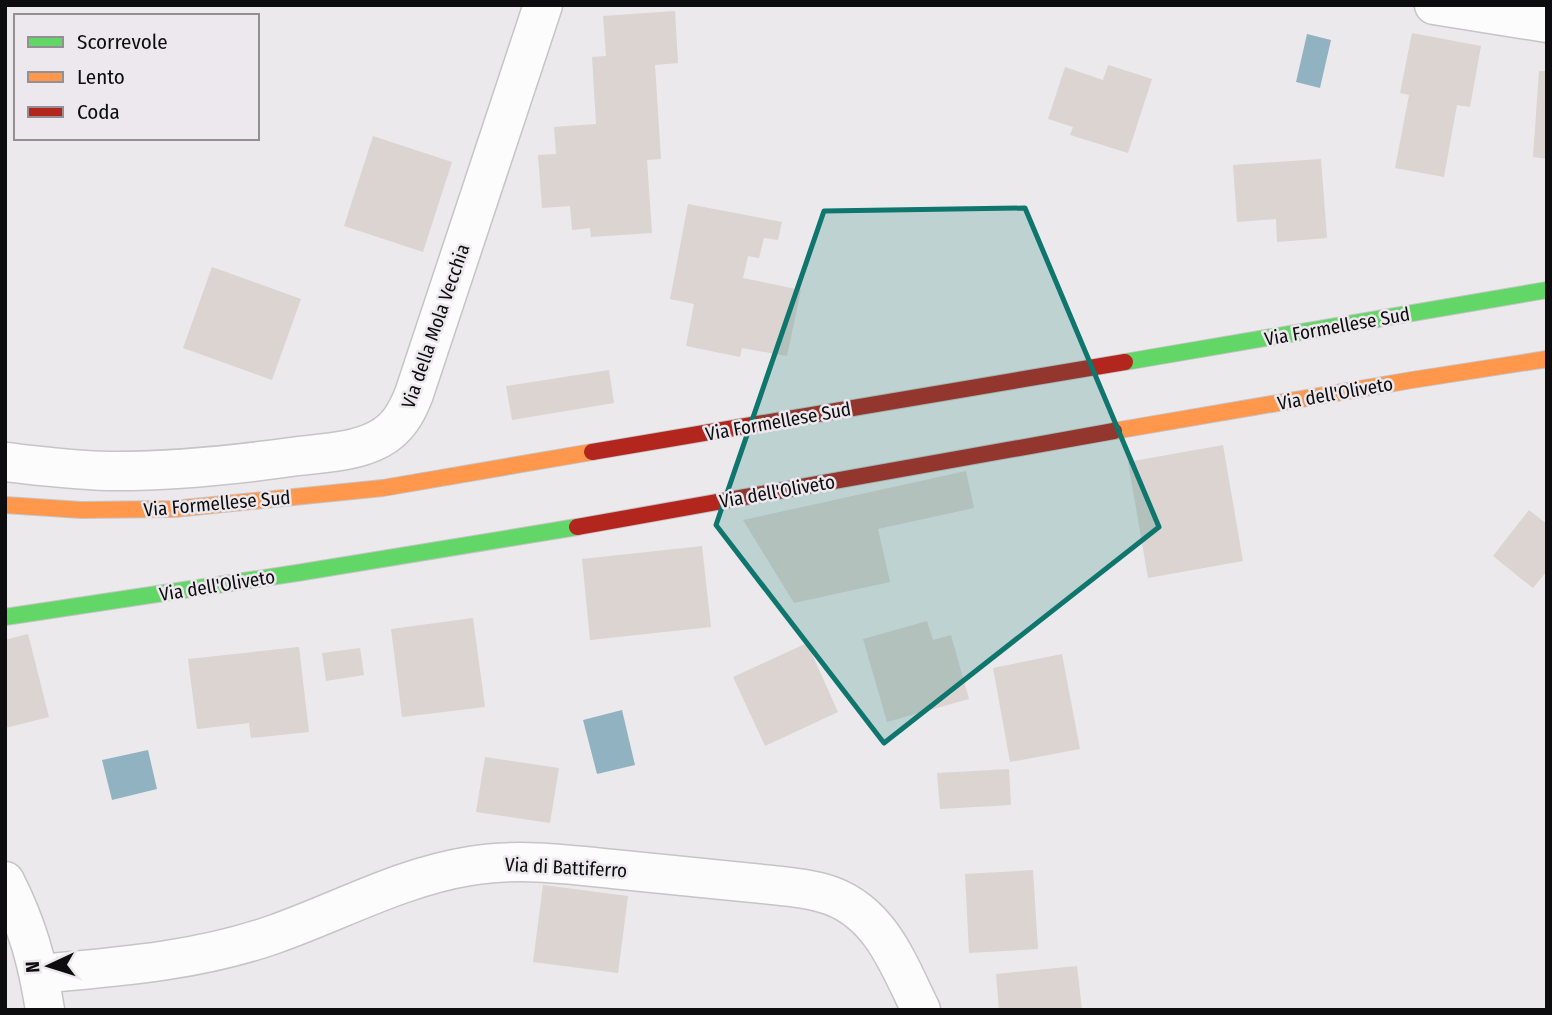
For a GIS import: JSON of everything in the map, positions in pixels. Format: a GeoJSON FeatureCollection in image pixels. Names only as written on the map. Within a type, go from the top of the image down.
{"type":"FeatureCollection","features":[{"type":"Feature","properties":{"kind":"street","name":"Via della Mola Vecchia"},"geometry":{"type":"LineString","coordinates":[[5,462],[114,471],[221,467],[356,448],[377,440],[396,426],[414,394],[543,5]]}},
{"type":"Feature","properties":{"kind":"street"},"geometry":{"type":"LineString","coordinates":[[1434,5],[1547,23]]}},
{"type":"Feature","properties":{"kind":"street","name":"Via Formellese Sud"},"geometry":{"type":"LineString","coordinates":[[5,505],[81,510],[174,509],[383,488],[1547,290]]}},
{"type":"Feature","properties":{"kind":"street","name":"Via dell'Oliveto"},"geometry":{"type":"LineString","coordinates":[[5,617],[471,546],[1052,441],[1547,359]]}},
{"type":"Feature","properties":{"kind":"street","name":"Via di Battiferro"},"geometry":{"type":"LineString","coordinates":[[42,992],[148,963],[214,951],[274,934],[438,872],[472,865],[538,862],[772,885],[830,895],[854,906],[877,929],[892,951],[921,1010]]}},
{"type":"Feature","properties":{"kind":"street"},"geometry":{"type":"LineString","coordinates":[[5,881],[27,929],[42,992]]}},
{"type":"Feature","properties":{"kind":"highlighted area"},"geometry":{"type":"Polygon","coordinates":[[[1025,208],[1159,527],[884,743],[716,525],[824,211],[1025,208]]]}},
{"type":"Feature","properties":{"kind":"water"},"geometry":{"type":"Polygon","coordinates":[[[1307,34],[1331,40],[1320,88],[1296,82],[1307,34]]]}},
{"type":"Feature","properties":{"kind":"water"},"geometry":{"type":"Polygon","coordinates":[[[622,710],[635,765],[597,774],[583,720],[622,710]]]}},
{"type":"Feature","properties":{"kind":"water"},"geometry":{"type":"Polygon","coordinates":[[[148,750],[157,789],[112,800],[102,760],[148,750]]]}},
{"type":"Feature","properties":{"kind":"building"},"geometry":{"type":"Polygon","coordinates":[[[675,11],[678,63],[655,65],[661,159],[647,160],[652,233],[591,237],[590,228],[572,230],[570,206],[542,208],[538,155],[556,154],[554,127],[596,124],[592,57],[606,56],[603,16],[675,11]]]}},
{"type":"Feature","properties":{"kind":"building"},"geometry":{"type":"Polygon","coordinates":[[[1412,33],[1481,46],[1470,107],[1457,105],[1444,177],[1395,168],[1409,95],[1400,93],[1412,33]]]}},
{"type":"Feature","properties":{"kind":"building"},"geometry":{"type":"Polygon","coordinates":[[[1108,65],[1152,79],[1128,153],[1070,135],[1073,127],[1048,119],[1065,67],[1103,80],[1108,65]]]}},
{"type":"Feature","properties":{"kind":"building"},"geometry":{"type":"Polygon","coordinates":[[[1539,71],[1547,71],[1547,159],[1533,157],[1539,71]]]}},
{"type":"Feature","properties":{"kind":"building"},"geometry":{"type":"Polygon","coordinates":[[[373,136],[452,162],[423,252],[344,226],[373,136]]]}},
{"type":"Feature","properties":{"kind":"building"},"geometry":{"type":"Polygon","coordinates":[[[1321,159],[1327,238],[1277,242],[1276,219],[1237,222],[1233,165],[1321,159]]]}},
{"type":"Feature","properties":{"kind":"building"},"geometry":{"type":"Polygon","coordinates":[[[688,204],[782,222],[778,240],[764,238],[759,258],[748,256],[743,278],[801,290],[787,356],[742,348],[740,357],[686,346],[694,304],[670,299],[688,204]]]}},
{"type":"Feature","properties":{"kind":"building"},"geometry":{"type":"Polygon","coordinates":[[[212,267],[301,299],[272,380],[183,348],[212,267]]]}},
{"type":"Feature","properties":{"kind":"building"},"geometry":{"type":"Polygon","coordinates":[[[609,370],[614,403],[512,420],[506,386],[609,370]]]}},
{"type":"Feature","properties":{"kind":"building"},"geometry":{"type":"Polygon","coordinates":[[[1223,445],[1243,561],[1148,578],[1128,462],[1223,445]]]}},
{"type":"Feature","properties":{"kind":"building"},"geometry":{"type":"Polygon","coordinates":[[[966,471],[974,508],[878,529],[890,582],[794,603],[743,520],[966,471]]]}},
{"type":"Feature","properties":{"kind":"building"},"geometry":{"type":"Polygon","coordinates":[[[1529,510],[1547,524],[1547,571],[1533,588],[1493,556],[1529,510]]]}},
{"type":"Feature","properties":{"kind":"building"},"geometry":{"type":"Polygon","coordinates":[[[702,546],[711,627],[590,640],[582,559],[702,546]]]}},
{"type":"Feature","properties":{"kind":"building"},"geometry":{"type":"Polygon","coordinates":[[[473,618],[485,707],[402,717],[391,629],[473,618]]]}},
{"type":"Feature","properties":{"kind":"building"},"geometry":{"type":"Polygon","coordinates":[[[927,621],[933,640],[951,635],[969,699],[887,722],[863,639],[927,621]]]}},
{"type":"Feature","properties":{"kind":"building"},"geometry":{"type":"Polygon","coordinates":[[[28,634],[49,717],[5,728],[5,640],[28,634]]]}},
{"type":"Feature","properties":{"kind":"building"},"geometry":{"type":"Polygon","coordinates":[[[807,643],[838,712],[765,746],[733,677],[807,643]]]}},
{"type":"Feature","properties":{"kind":"building"},"geometry":{"type":"Polygon","coordinates":[[[299,647],[309,732],[251,738],[249,723],[197,729],[188,659],[299,647]]]}},
{"type":"Feature","properties":{"kind":"building"},"geometry":{"type":"Polygon","coordinates":[[[360,648],[364,675],[326,681],[322,653],[360,648]]]}},
{"type":"Feature","properties":{"kind":"building"},"geometry":{"type":"Polygon","coordinates":[[[1062,654],[1080,749],[1010,762],[993,668],[1062,654]]]}},
{"type":"Feature","properties":{"kind":"building"},"geometry":{"type":"Polygon","coordinates":[[[485,757],[559,768],[550,823],[476,812],[485,757]]]}},
{"type":"Feature","properties":{"kind":"building"},"geometry":{"type":"Polygon","coordinates":[[[1009,769],[1011,805],[940,809],[937,773],[1009,769]]]}},
{"type":"Feature","properties":{"kind":"building"},"geometry":{"type":"Polygon","coordinates":[[[1033,870],[1038,949],[969,953],[965,874],[1033,870]]]}},
{"type":"Feature","properties":{"kind":"building"},"geometry":{"type":"Polygon","coordinates":[[[543,885],[628,896],[618,973],[533,962],[543,885]]]}},
{"type":"Feature","properties":{"kind":"building"},"geometry":{"type":"Polygon","coordinates":[[[1077,966],[1082,1010],[999,1010],[996,974],[1077,966]]]}},
{"type":"Feature","properties":{"kind":"traffic: fast"},"geometry":{"type":"LineString","coordinates":[[1125,362],[1547,290]]}},
{"type":"Feature","properties":{"kind":"traffic: fast"},"geometry":{"type":"LineString","coordinates":[[5,617],[577,527]]}},
{"type":"Feature","properties":{"kind":"traffic: slow"},"geometry":{"type":"LineString","coordinates":[[1114,431],[1547,359]]}},
{"type":"Feature","properties":{"kind":"traffic: slow"},"geometry":{"type":"LineString","coordinates":[[5,505],[81,510],[174,509],[383,488],[592,452]]}},
{"type":"Feature","properties":{"kind":"traffic: jam"},"geometry":{"type":"LineString","coordinates":[[592,452],[1125,362]]}},
{"type":"Feature","properties":{"kind":"traffic: jam"},"geometry":{"type":"LineString","coordinates":[[577,527],[1114,431]]}}]}
